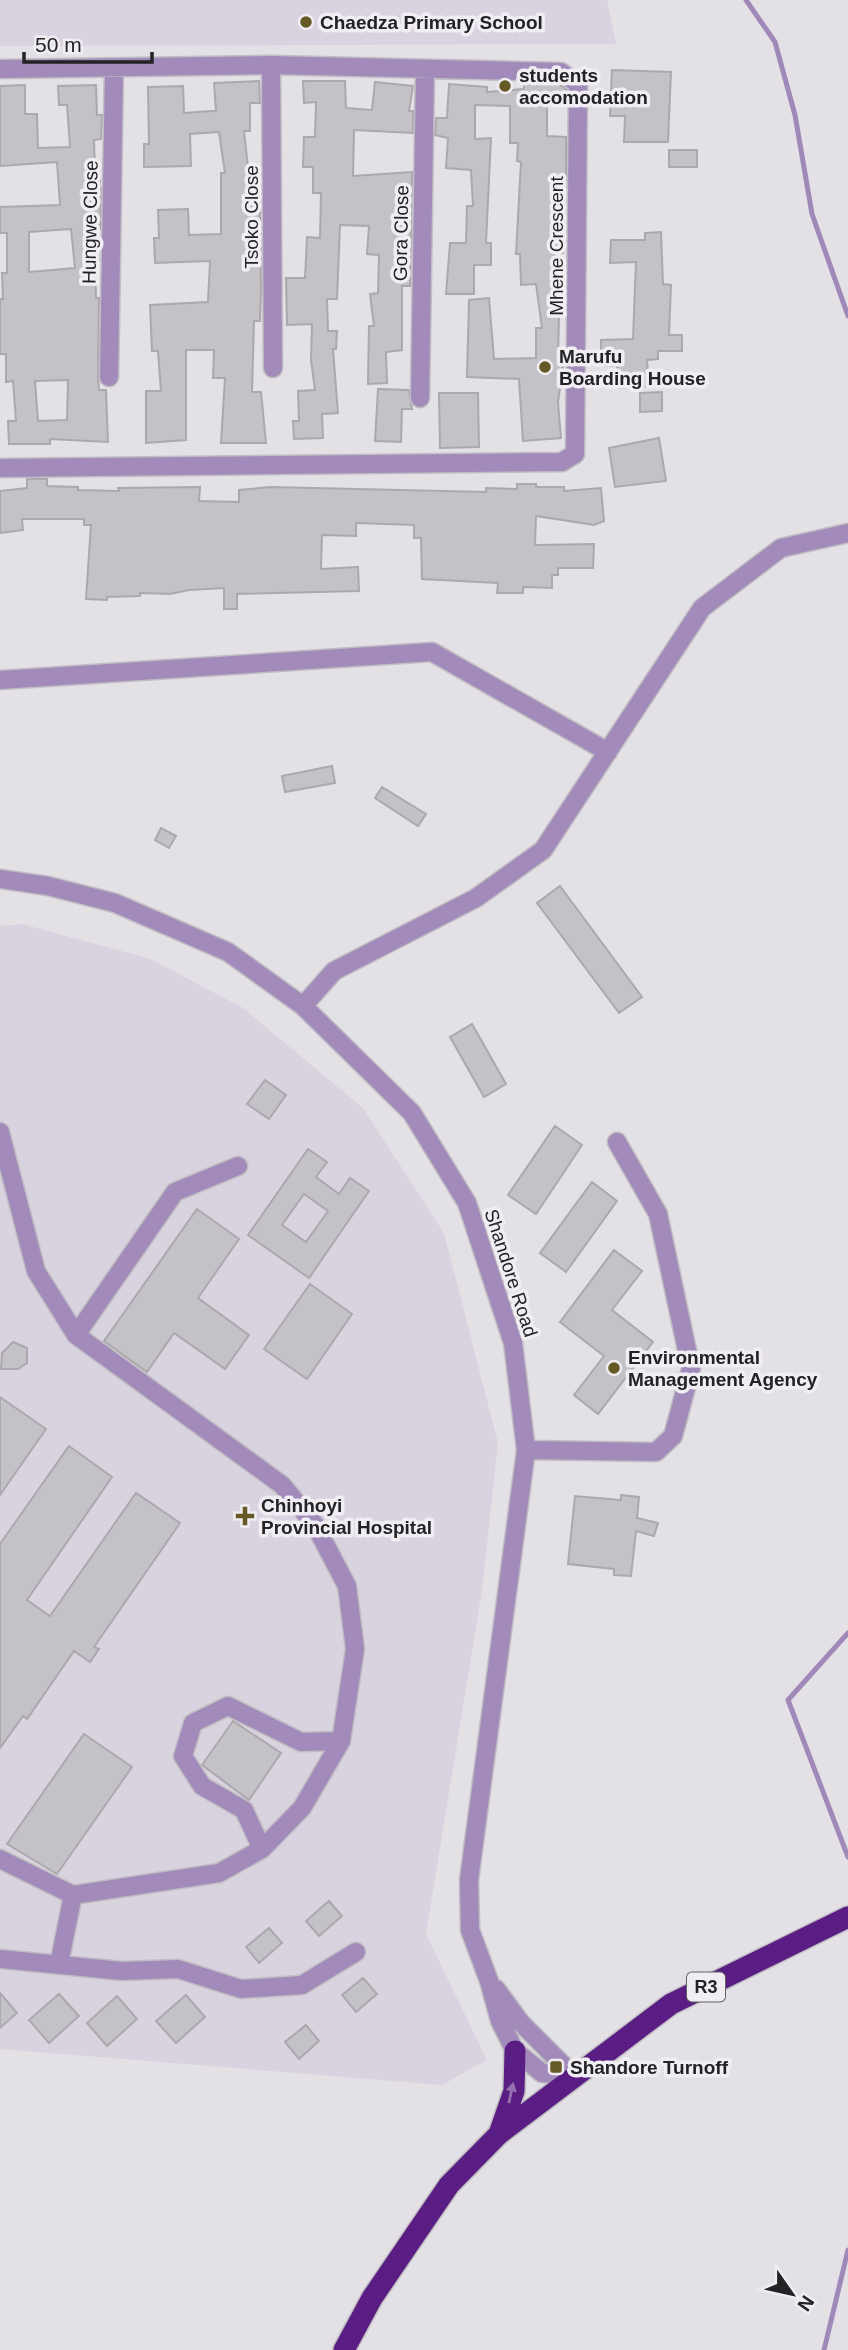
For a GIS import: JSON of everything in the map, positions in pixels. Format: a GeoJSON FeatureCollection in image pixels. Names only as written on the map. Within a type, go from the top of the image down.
{"type":"FeatureCollection","features":[{"type":"Feature","properties":{"kind":"highway","name":"R3"},"geometry":{"type":"LineString","coordinates":[[344,2350],[372,2298],[449,2185],[499,2134],[573,2075],[671,2004],[848,1917]]}},
{"type":"Feature","properties":{"kind":"highway"},"geometry":{"type":"LineString","coordinates":[[499,2134],[514,2091],[515,2052]]}},
{"type":"Feature","properties":{"kind":"street","name":"Mhene Crescent"},"geometry":{"type":"LineString","coordinates":[[0,69],[271,65],[561,72],[578,84],[576,454],[562,462],[0,467]]}},
{"type":"Feature","properties":{"kind":"street","name":"Tsoko Close"},"geometry":{"type":"LineString","coordinates":[[271,65],[273,368]]}},
{"type":"Feature","properties":{"kind":"street","name":"Hungwe Close"},"geometry":{"type":"LineString","coordinates":[[109,377],[114,68]]}},
{"type":"Feature","properties":{"kind":"street","name":"Gora Close"},"geometry":{"type":"LineString","coordinates":[[420,398],[425,69]]}},
{"type":"Feature","properties":{"kind":"street"},"geometry":{"type":"LineString","coordinates":[[303,1006],[334,971],[476,898],[543,850],[702,608],[781,548],[844,535]]}},
{"type":"Feature","properties":{"kind":"street"},"geometry":{"type":"LineString","coordinates":[[0,680],[432,652],[608,752]]}},
{"type":"Feature","properties":{"kind":"street","name":"Shandore Road"},"geometry":{"type":"LineString","coordinates":[[0,879],[48,886],[115,902],[228,952],[303,1006],[412,1113],[467,1203],[513,1343],[526,1450],[469,1880],[470,1930],[489,1981]]}},
{"type":"Feature","properties":{"kind":"street"},"geometry":{"type":"LineString","coordinates":[[0,1132],[36,1271],[76,1335],[282,1485],[315,1525],[347,1586],[355,1649],[341,1741],[302,1808],[262,1849],[219,1873],[73,1895],[0,1859]]}},
{"type":"Feature","properties":{"kind":"street"},"geometry":{"type":"LineString","coordinates":[[526,1450],[656,1452],[673,1436],[691,1369],[657,1214],[617,1142]]}},
{"type":"Feature","properties":{"kind":"street"},"geometry":{"type":"LineString","coordinates":[[76,1335],[174,1192],[238,1166]]}},
{"type":"Feature","properties":{"kind":"street"},"geometry":{"type":"LineString","coordinates":[[262,1849],[244,1810],[202,1786],[183,1756],[193,1723],[228,1706],[301,1742],[341,1741]]}},
{"type":"Feature","properties":{"kind":"street"},"geometry":{"type":"LineString","coordinates":[[59,1964],[73,1895]]}},
{"type":"Feature","properties":{"kind":"street"},"geometry":{"type":"LineString","coordinates":[[0,1959],[122,1971],[178,1969],[241,1989],[302,1985],[356,1952]]}},
{"type":"Feature","properties":{"kind":"street"},"geometry":{"type":"LineString","coordinates":[[489,1981],[500,2021],[515,2052],[542,2073],[573,2075]]}},
{"type":"Feature","properties":{"kind":"street"},"geometry":{"type":"LineString","coordinates":[[489,1981],[521,2023],[573,2075]]}},
{"type":"Feature","properties":{"kind":"shaded area","name":"Chaedza Primary School"},"geometry":{"type":"Polygon","coordinates":[[[0,0],[607,0],[616,44],[0,46],[0,0]]]}},
{"type":"Feature","properties":{"kind":"shaded area","name":"Chinhoyi Provincial Hospital"},"geometry":{"type":"Polygon","coordinates":[[[22,924],[151,959],[243,1008],[363,1108],[444,1233],[498,1443],[482,1590],[426,1934],[487,2060],[442,2085],[0,2049],[0,926],[22,924]]]}},
{"type":"Feature","properties":{"kind":"building"},"geometry":{"type":"Polygon","coordinates":[[[612,70],[671,72],[668,142],[624,142],[625,116],[610,116],[612,70]]]}},
{"type":"Feature","properties":{"kind":"building"},"geometry":{"type":"Polygon","coordinates":[[[259,81],[260,103],[250,103],[250,131],[244,131],[252,203],[260,202],[260,321],[254,321],[252,392],[261,392],[266,443],[221,443],[225,378],[213,378],[214,350],[186,350],[186,440],[146,443],[146,391],[161,391],[158,351],[152,351],[150,305],[208,302],[210,261],[155,263],[154,238],[159,238],[158,210],[188,209],[189,235],[221,234],[221,173],[225,173],[219,132],[190,134],[191,166],[144,167],[144,144],[149,144],[148,87],[183,86],[184,113],[216,111],[214,83],[259,81]]]}},
{"type":"Feature","properties":{"kind":"building"},"geometry":{"type":"Polygon","coordinates":[[[303,81],[345,81],[346,108],[372,110],[375,82],[413,86],[409,111],[413,111],[413,133],[354,130],[353,176],[412,172],[410,286],[402,286],[402,350],[386,352],[387,383],[368,384],[369,326],[374,326],[370,294],[378,293],[379,255],[367,254],[369,226],[340,225],[337,299],[327,299],[328,331],[337,331],[336,349],[333,349],[338,413],[322,414],[323,438],[294,439],[293,421],[299,421],[298,391],[315,390],[311,360],[312,324],[287,325],[286,278],[305,278],[307,237],[320,238],[321,193],[313,193],[313,167],[303,167],[304,137],[315,137],[316,102],[304,103],[303,81]]]}},
{"type":"Feature","properties":{"kind":"building"},"geometry":{"type":"Polygon","coordinates":[[[524,82],[557,83],[567,90],[566,102],[547,102],[547,136],[566,137],[566,187],[555,186],[557,234],[563,234],[563,253],[555,253],[559,313],[558,359],[564,360],[558,402],[561,438],[523,441],[519,379],[467,377],[469,300],[489,298],[494,359],[536,358],[536,328],[542,328],[536,284],[521,285],[520,254],[516,254],[521,162],[517,161],[518,143],[510,143],[510,106],[475,105],[475,139],[491,138],[486,243],[491,243],[491,265],[474,265],[474,294],[446,294],[450,243],[466,243],[467,206],[473,206],[471,170],[446,168],[448,138],[435,135],[436,118],[447,118],[449,84],[487,87],[487,92],[524,89],[524,82]]]}},
{"type":"Feature","properties":{"kind":"building"},"geometry":{"type":"Polygon","coordinates":[[[25,85],[25,114],[37,114],[38,148],[70,147],[67,105],[59,105],[58,86],[96,85],[97,115],[102,115],[101,139],[94,140],[95,174],[99,174],[101,192],[100,229],[96,229],[99,260],[95,261],[96,298],[99,298],[98,377],[99,390],[106,390],[108,442],[50,439],[50,444],[9,444],[8,421],[16,421],[13,381],[6,382],[6,354],[0,354],[0,299],[3,299],[2,273],[7,273],[7,233],[0,233],[0,207],[60,205],[57,162],[0,166],[0,86],[25,85]],[[71,229],[29,232],[29,272],[75,268],[71,229]],[[68,380],[35,381],[38,421],[67,420],[68,380]]]}},
{"type":"Feature","properties":{"kind":"building"},"geometry":{"type":"Polygon","coordinates":[[[669,150],[697,150],[697,167],[669,167],[669,150]]]}},
{"type":"Feature","properties":{"kind":"building"},"geometry":{"type":"Polygon","coordinates":[[[661,232],[663,284],[671,285],[669,335],[682,335],[682,351],[658,351],[658,359],[647,360],[649,386],[619,388],[617,365],[605,366],[605,361],[601,362],[601,340],[633,339],[636,262],[610,263],[611,240],[645,240],[645,233],[661,232]]]}},
{"type":"Feature","properties":{"kind":"building"},"geometry":{"type":"Polygon","coordinates":[[[378,389],[409,390],[412,409],[402,409],[401,442],[375,441],[378,389]]]}},
{"type":"Feature","properties":{"kind":"building"},"geometry":{"type":"Polygon","coordinates":[[[662,392],[662,411],[640,412],[640,393],[662,392]]]}},
{"type":"Feature","properties":{"kind":"building"},"geometry":{"type":"Polygon","coordinates":[[[439,393],[478,393],[479,447],[440,448],[439,393]]]}},
{"type":"Feature","properties":{"kind":"building"},"geometry":{"type":"Polygon","coordinates":[[[659,438],[666,481],[615,487],[609,448],[659,438]]]}},
{"type":"Feature","properties":{"kind":"building"},"geometry":{"type":"Polygon","coordinates":[[[27,479],[47,479],[47,486],[78,487],[78,490],[200,487],[199,501],[239,502],[239,490],[271,487],[486,492],[486,488],[517,489],[517,484],[564,487],[564,491],[601,488],[604,521],[594,525],[536,516],[535,545],[594,544],[593,568],[558,568],[558,575],[552,575],[552,588],[523,587],[523,593],[497,593],[498,583],[422,579],[421,538],[414,538],[414,525],[356,523],[356,536],[322,535],[321,569],[358,567],[359,591],[237,594],[237,609],[224,609],[224,588],[170,594],[140,593],[140,596],[107,597],[107,600],[86,599],[91,525],[84,525],[84,519],[22,519],[23,530],[0,533],[0,491],[27,488],[27,479]]]}},
{"type":"Feature","properties":{"kind":"building"},"geometry":{"type":"Polygon","coordinates":[[[332,766],[335,783],[285,792],[282,776],[332,766]]]}},
{"type":"Feature","properties":{"kind":"building"},"geometry":{"type":"Polygon","coordinates":[[[382,787],[426,814],[418,826],[375,798],[382,787]]]}},
{"type":"Feature","properties":{"kind":"building"},"geometry":{"type":"Polygon","coordinates":[[[161,828],[176,836],[169,848],[155,840],[161,828]]]}},
{"type":"Feature","properties":{"kind":"building"},"geometry":{"type":"Polygon","coordinates":[[[560,886],[642,997],[619,1013],[537,903],[560,886]]]}},
{"type":"Feature","properties":{"kind":"building"},"geometry":{"type":"Polygon","coordinates":[[[472,1024],[506,1084],[484,1097],[450,1037],[472,1024]]]}},
{"type":"Feature","properties":{"kind":"building"},"geometry":{"type":"Polygon","coordinates":[[[265,1080],[286,1095],[269,1119],[247,1104],[265,1080]]]}},
{"type":"Feature","properties":{"kind":"building"},"geometry":{"type":"Polygon","coordinates":[[[555,1126],[582,1145],[536,1214],[508,1195],[555,1126]]]}},
{"type":"Feature","properties":{"kind":"building"},"geometry":{"type":"Polygon","coordinates":[[[308,1149],[327,1162],[316,1177],[339,1194],[350,1178],[369,1191],[309,1278],[248,1235],[308,1149]],[[304,1194],[282,1225],[306,1242],[328,1211],[304,1194]]]}},
{"type":"Feature","properties":{"kind":"building"},"geometry":{"type":"Polygon","coordinates":[[[592,1182],[617,1201],[566,1272],[540,1253],[592,1182]]]}},
{"type":"Feature","properties":{"kind":"building"},"geometry":{"type":"Polygon","coordinates":[[[197,1209],[239,1239],[198,1298],[249,1335],[225,1369],[174,1333],[147,1372],[104,1341],[197,1209]]]}},
{"type":"Feature","properties":{"kind":"building"},"geometry":{"type":"Polygon","coordinates":[[[614,1250],[642,1271],[612,1310],[653,1342],[598,1414],[574,1395],[604,1356],[560,1322],[614,1250]]]}},
{"type":"Feature","properties":{"kind":"building"},"geometry":{"type":"Polygon","coordinates":[[[310,1284],[352,1314],[307,1379],[264,1349],[310,1284]]]}},
{"type":"Feature","properties":{"kind":"building"},"geometry":{"type":"Polygon","coordinates":[[[13,1342],[27,1348],[27,1363],[18,1369],[1,1369],[2,1353],[13,1342]]]}},
{"type":"Feature","properties":{"kind":"building"},"geometry":{"type":"Polygon","coordinates":[[[0,1397],[46,1429],[0,1495],[0,1397]]]}},
{"type":"Feature","properties":{"kind":"building"},"geometry":{"type":"Polygon","coordinates":[[[69,1446],[112,1477],[27,1600],[50,1616],[136,1493],[180,1523],[94,1647],[99,1649],[90,1662],[74,1651],[27,1719],[23,1716],[0,1748],[0,1544],[69,1446]]]}},
{"type":"Feature","properties":{"kind":"building"},"geometry":{"type":"Polygon","coordinates":[[[621,1495],[639,1497],[637,1518],[658,1523],[654,1536],[636,1531],[631,1576],[614,1575],[614,1569],[568,1564],[575,1496],[621,1500],[621,1495]]]}},
{"type":"Feature","properties":{"kind":"building"},"geometry":{"type":"Polygon","coordinates":[[[233,1721],[281,1753],[249,1800],[202,1765],[233,1721]]]}},
{"type":"Feature","properties":{"kind":"building"},"geometry":{"type":"Polygon","coordinates":[[[84,1734],[132,1767],[57,1874],[7,1844],[84,1734]]]}},
{"type":"Feature","properties":{"kind":"building"},"geometry":{"type":"Polygon","coordinates":[[[329,1901],[342,1916],[319,1936],[306,1921],[329,1901]]]}},
{"type":"Feature","properties":{"kind":"building"},"geometry":{"type":"Polygon","coordinates":[[[269,1928],[282,1943],[259,1963],[246,1947],[269,1928]]]}},
{"type":"Feature","properties":{"kind":"building"},"geometry":{"type":"Polygon","coordinates":[[[363,1978],[377,1994],[356,2012],[342,1995],[363,1978]]]}},
{"type":"Feature","properties":{"kind":"building"},"geometry":{"type":"Polygon","coordinates":[[[0,1993],[17,2013],[0,2028],[0,1993]]]}},
{"type":"Feature","properties":{"kind":"building"},"geometry":{"type":"Polygon","coordinates":[[[59,1994],[79,2016],[49,2043],[29,2020],[59,1994]]]}},
{"type":"Feature","properties":{"kind":"building"},"geometry":{"type":"Polygon","coordinates":[[[186,1995],[205,2017],[176,2043],[156,2021],[186,1995]]]}},
{"type":"Feature","properties":{"kind":"building"},"geometry":{"type":"Polygon","coordinates":[[[117,1996],[137,2019],[107,2046],[87,2023],[117,1996]]]}},
{"type":"Feature","properties":{"kind":"building"},"geometry":{"type":"Polygon","coordinates":[[[306,2025],[319,2041],[299,2059],[285,2042],[306,2025]]]}},
{"type":"Feature","properties":{"kind":"waterway"},"geometry":{"type":"LineString","coordinates":[[746,0],[775,42],[795,115],[812,214],[848,316]]}},
{"type":"Feature","properties":{"kind":"waterway"},"geometry":{"type":"LineString","coordinates":[[848,1633],[788,1700],[848,1857]]}},
{"type":"Feature","properties":{"kind":"waterway"},"geometry":{"type":"LineString","coordinates":[[824,2350],[848,2250]]}},
{"type":"Feature","properties":{"kind":"place","name":"Chaedza Primary School"},"geometry":{"type":"Point","coordinates":[306,22]}},
{"type":"Feature","properties":{"kind":"place","name":"students accomodation"},"geometry":{"type":"Point","coordinates":[505,86]}},
{"type":"Feature","properties":{"kind":"place","name":"Marufu Boarding House"},"geometry":{"type":"Point","coordinates":[545,367]}},
{"type":"Feature","properties":{"kind":"place","name":"Environmental Management Agency"},"geometry":{"type":"Point","coordinates":[614,1368]}},
{"type":"Feature","properties":{"kind":"place","name":"Chinhoyi Provincial Hospital"},"geometry":{"type":"Point","coordinates":[245,1516]}},
{"type":"Feature","properties":{"kind":"place","name":"Shandore Turnoff"},"geometry":{"type":"Point","coordinates":[556,2067]}}]}
